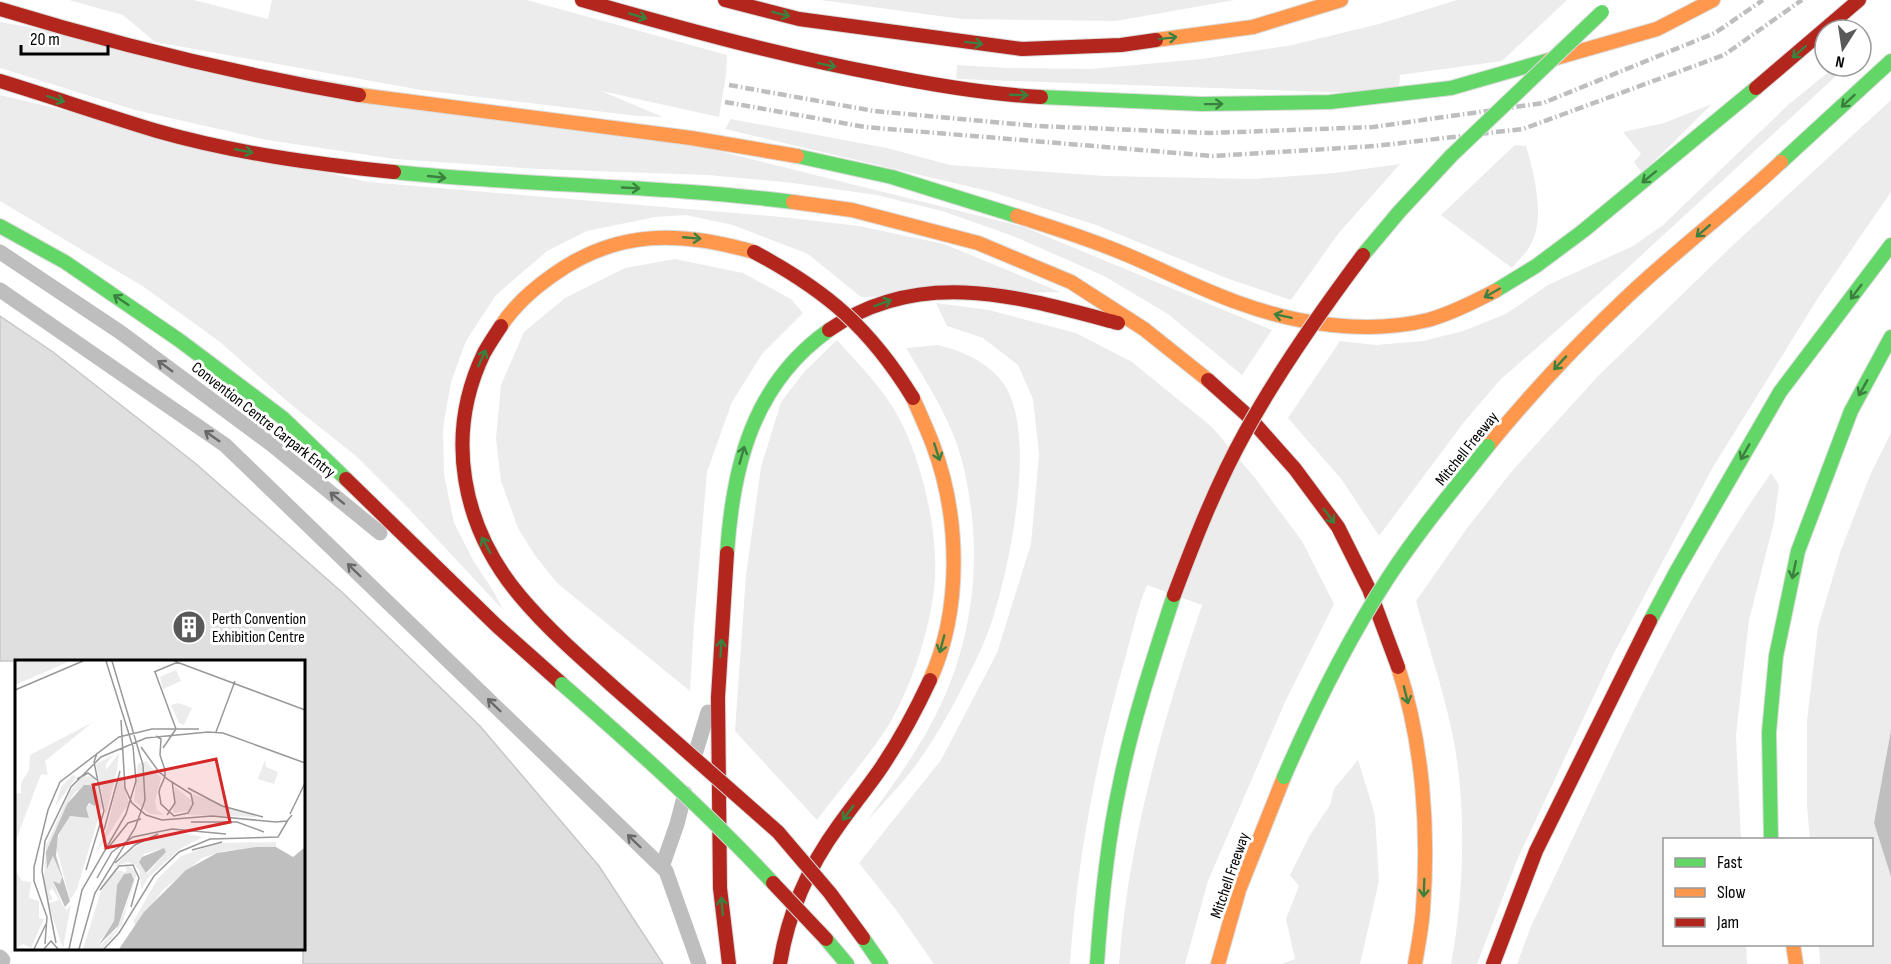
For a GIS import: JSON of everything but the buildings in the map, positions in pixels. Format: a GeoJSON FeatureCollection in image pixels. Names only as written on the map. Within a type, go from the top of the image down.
{"type":"FeatureCollection","features":[{"type":"Feature","properties":{"kind":"highway"},"geometry":{"type":"LineString","coordinates":[[582,0],[800,59],[940,86],[1007,95],[1201,104],[1330,102],[1451,88],[1657,29],[1713,0]]}},
{"type":"Feature","properties":{"kind":"highway"},"geometry":{"type":"LineString","coordinates":[[725,0],[799,19],[1022,49],[1121,45],[1253,27],[1341,0]]}},
{"type":"Feature","properties":{"kind":"highway"},"geometry":{"type":"LineString","coordinates":[[0,9],[92,38],[294,84],[712,141],[826,162],[929,187],[1026,218],[1130,254],[1215,294],[1258,310],[1320,323],[1366,326],[1425,321],[1484,298],[1520,277],[1571,241],[1762,85],[1859,0]]}},
{"type":"Feature","properties":{"kind":"highway"},"geometry":{"type":"LineString","coordinates":[[1097,964],[1106,865],[1126,759],[1144,690],[1174,595],[1212,500],[1249,424],[1294,349],[1363,255],[1399,212],[1451,156],[1606,9]]}},
{"type":"Feature","properties":{"kind":"highway","name":"Mitchell Freeway"},"geometry":{"type":"LineString","coordinates":[[1218,964],[1239,890],[1284,777],[1326,686],[1388,577],[1426,524],[1534,390],[1581,341],[1891,61]]}},
{"type":"Feature","properties":{"kind":"highway"},"geometry":{"type":"LineString","coordinates":[[0,81],[158,131],[240,150],[326,165],[462,179],[724,193],[852,210],[978,243],[1071,282],[1144,329],[1197,370],[1247,415],[1295,469],[1338,527],[1369,589],[1404,685],[1419,754],[1424,870],[1423,910],[1415,964]]}},
{"type":"Feature","properties":{"kind":"highway"},"geometry":{"type":"LineString","coordinates":[[0,226],[74,268],[179,340],[283,418],[497,626],[653,764],[727,834],[844,960]]}},
{"type":"Feature","properties":{"kind":"highway"},"geometry":{"type":"LineString","coordinates":[[780,964],[790,921],[806,878],[833,833],[884,764],[913,718],[938,658],[953,592],[951,515],[946,482],[936,448],[896,367],[859,323],[812,285],[788,269],[753,252],[726,243],[694,238],[664,237],[611,245],[579,258],[532,288],[495,332],[481,360],[464,410],[462,464],[466,490],[482,540],[519,594],[551,630],[778,832],[830,893],[881,964]]}},
{"type":"Feature","properties":{"kind":"highway"},"geometry":{"type":"LineString","coordinates":[[1493,964],[1536,851],[1622,675],[1676,572],[1780,392],[1891,245]]}},
{"type":"Feature","properties":{"kind":"highway"},"geometry":{"type":"LineString","coordinates":[[729,964],[721,903],[718,681],[730,513],[743,450],[764,400],[796,358],[816,340],[848,318],[891,300],[917,294],[953,292],[1011,297],[1144,329]]}},
{"type":"Feature","properties":{"kind":"highway"},"geometry":{"type":"LineString","coordinates":[[1773,838],[1769,732],[1776,656],[1798,551],[1851,411],[1891,337]]}},
{"type":"Feature","properties":{"kind":"highway"},"geometry":{"type":"LineString","coordinates":[[625,697],[693,776]]}},
{"type":"Feature","properties":{"kind":"highway"},"geometry":{"type":"LineString","coordinates":[[709,794],[754,846],[826,939]]}},
{"type":"Feature","properties":{"kind":"highway"},"geometry":{"type":"LineString","coordinates":[[1793,946],[1796,964]]}},
{"type":"Feature","properties":{"kind":"lane","name":"Convention Centre Carpark Entry"},"geometry":{"type":"LineString","coordinates":[[0,252],[120,332],[271,444],[497,626]]}},
{"type":"Feature","properties":{"kind":"lane"},"geometry":{"type":"LineString","coordinates":[[0,290],[225,445],[666,871],[699,964]]}},
{"type":"Feature","properties":{"kind":"lane"},"geometry":{"type":"LineString","coordinates":[[662,867],[677,824],[697,744],[718,681]]}},
{"type":"Feature","properties":{"kind":"shaded area"},"geometry":{"type":"Polygon","coordinates":[[[69,0],[194,0],[268,19],[272,0],[527,0],[727,55],[726,75],[719,117],[601,91],[663,117],[638,116],[421,90],[155,42],[123,15],[69,0]]]}},
{"type":"Feature","properties":{"kind":"shaded area"},"geometry":{"type":"Polygon","coordinates":[[[820,0],[1235,0],[1116,21],[962,19],[820,0]]]}},
{"type":"Feature","properties":{"kind":"shaded area"},"geometry":{"type":"Polygon","coordinates":[[[1457,0],[1567,0],[1502,61],[1400,75],[1399,87],[1354,93],[956,79],[957,65],[1091,69],[1202,59],[1292,45],[1379,24],[1457,0]]]}},
{"type":"Feature","properties":{"kind":"shaded area"},"geometry":{"type":"Polygon","coordinates":[[[0,22],[711,149],[1024,227],[1272,330],[1242,375],[1168,314],[1104,276],[1013,236],[942,211],[876,195],[793,183],[708,175],[538,169],[395,159],[267,140],[135,110],[0,68],[0,22]]]}},
{"type":"Feature","properties":{"kind":"shaded area"},"geometry":{"type":"Polygon","coordinates":[[[1821,78],[1834,78],[1620,275],[1501,379],[1464,422],[1379,536],[1342,480],[1288,418],[1340,341],[1376,345],[1423,341],[1463,331],[1506,314],[1548,285],[1633,246],[1663,225],[1789,104],[1821,78]]]}},
{"type":"Feature","properties":{"kind":"shaded area"},"geometry":{"type":"Polygon","coordinates":[[[0,95],[368,182],[782,217],[859,226],[944,244],[1060,292],[861,297],[808,254],[733,225],[686,215],[655,217],[587,231],[547,251],[496,295],[466,341],[451,382],[443,428],[444,474],[454,523],[503,610],[355,455],[289,403],[220,342],[144,287],[0,201],[0,95]]]}},
{"type":"Feature","properties":{"kind":"shaded area"},"geometry":{"type":"Polygon","coordinates":[[[1891,100],[1891,192],[1816,301],[1713,467],[1614,653],[1518,858],[1477,964],[1451,964],[1461,881],[1460,792],[1453,737],[1441,686],[1416,601],[1465,531],[1512,471],[1598,376],[1731,247],[1891,100]]]}},
{"type":"Feature","properties":{"kind":"shaded area"},"geometry":{"type":"Polygon","coordinates":[[[1712,104],[1642,173],[1634,162],[1641,154],[1623,132],[1664,123],[1712,104]]]}},
{"type":"Feature","properties":{"kind":"shaded area"},"geometry":{"type":"Polygon","coordinates":[[[731,119],[887,148],[950,165],[1105,176],[1253,179],[1335,173],[1400,164],[1338,234],[1291,300],[1229,279],[1096,225],[992,192],[725,129],[731,119]]]}},
{"type":"Feature","properties":{"kind":"shaded area"},"geometry":{"type":"Polygon","coordinates":[[[1515,145],[1526,146],[1535,181],[1538,220],[1530,246],[1512,268],[1441,215],[1515,145]]]}},
{"type":"Feature","properties":{"kind":"shaded area"},"geometry":{"type":"Polygon","coordinates":[[[675,259],[743,273],[791,299],[803,313],[762,354],[732,402],[707,472],[690,691],[557,583],[534,554],[518,528],[501,481],[496,439],[501,385],[524,332],[565,298],[625,268],[675,259]]]}},
{"type":"Feature","properties":{"kind":"shaded area"},"geometry":{"type":"Polygon","coordinates":[[[936,303],[989,310],[1076,333],[1132,362],[1212,427],[1255,478],[1302,541],[1334,604],[1285,702],[1208,881],[1185,964],[1119,964],[1131,871],[1149,782],[1202,605],[1147,585],[1137,612],[1105,734],[1089,810],[1077,887],[1070,964],[934,964],[897,911],[859,863],[941,760],[997,653],[1031,544],[1039,454],[1033,399],[1018,365],[983,338],[947,326],[936,303]]]}},
{"type":"Feature","properties":{"kind":"shaded area"},"geometry":{"type":"Polygon","coordinates":[[[837,340],[886,397],[908,436],[928,501],[935,569],[928,624],[918,660],[904,695],[880,738],[817,820],[735,731],[746,575],[761,467],[781,402],[805,371],[837,340]]]}},
{"type":"Feature","properties":{"kind":"shaded area"},"geometry":{"type":"Polygon","coordinates":[[[938,345],[980,361],[1000,379],[1012,400],[1018,428],[1020,461],[1013,531],[993,618],[968,676],[923,755],[867,821],[916,750],[945,695],[957,663],[972,597],[973,529],[962,461],[952,431],[906,348],[938,345]]]}},
{"type":"Feature","properties":{"kind":"shaded area"},"geometry":{"type":"Polygon","coordinates":[[[1891,433],[1891,730],[1874,823],[1891,877],[1891,964],[1820,964],[1819,946],[1873,946],[1873,838],[1810,838],[1807,806],[1807,721],[1818,627],[1841,550],[1871,473],[1891,433]]]}},
{"type":"Feature","properties":{"kind":"shaded area"},"geometry":{"type":"Polygon","coordinates":[[[1771,473],[1779,485],[1774,522],[1749,620],[1736,735],[1741,838],[1663,838],[1663,946],[1746,946],[1747,964],[1517,964],[1532,924],[1642,693],[1672,636],[1736,526],[1771,473]]]}},
{"type":"Feature","properties":{"kind":"shaded area"},"geometry":{"type":"Polygon","coordinates":[[[1891,730],[1891,877],[1874,823],[1891,730]]]}},
{"type":"Feature","properties":{"kind":"shaded area"},"geometry":{"type":"Polygon","coordinates":[[[1358,760],[1375,815],[1379,881],[1360,964],[1281,964],[1295,959],[1286,919],[1299,886],[1290,875],[1310,835],[1330,805],[1334,789],[1358,760]]]}},
{"type":"Feature","properties":{"kind":"railway"},"geometry":{"type":"LineString","coordinates":[[729,85],[874,111],[1037,126],[1210,133],[1373,127],[1543,103],[1715,33],[1763,0]]}},
{"type":"Feature","properties":{"kind":"railway"},"geometry":{"type":"LineString","coordinates":[[725,102],[865,127],[1213,156],[1375,146],[1523,129],[1724,55],[1802,0]]}},
{"type":"Feature","properties":{"kind":"traffic: fast"},"geometry":{"type":"LineString","coordinates":[[1451,156],[1602,12]]}},
{"type":"Feature","properties":{"kind":"traffic: fast"},"geometry":{"type":"LineString","coordinates":[[1041,97],[1201,104],[1330,102],[1451,88],[1549,60]]}},
{"type":"Feature","properties":{"kind":"traffic: fast"},"geometry":{"type":"LineString","coordinates":[[1781,162],[1891,61]]}},
{"type":"Feature","properties":{"kind":"traffic: fast"},"geometry":{"type":"LineString","coordinates":[[1495,291],[1536,266],[1583,231],[1756,88]]}},
{"type":"Feature","properties":{"kind":"traffic: fast"},"geometry":{"type":"LineString","coordinates":[[797,156],[892,177],[1017,216]]}},
{"type":"Feature","properties":{"kind":"traffic: fast"},"geometry":{"type":"LineString","coordinates":[[1363,255],[1451,156]]}},
{"type":"Feature","properties":{"kind":"traffic: fast"},"geometry":{"type":"LineString","coordinates":[[394,172],[694,192],[793,202]]}},
{"type":"Feature","properties":{"kind":"traffic: fast"},"geometry":{"type":"LineString","coordinates":[[0,226],[65,262],[179,340],[283,418],[346,479]]}},
{"type":"Feature","properties":{"kind":"traffic: fast"},"geometry":{"type":"LineString","coordinates":[[1650,621],[1780,392],[1891,245]]}},
{"type":"Feature","properties":{"kind":"traffic: fast"},"geometry":{"type":"LineString","coordinates":[[727,553],[735,489],[752,429],[765,401],[782,375],[803,351],[829,330]]}},
{"type":"Feature","properties":{"kind":"traffic: fast"},"geometry":{"type":"LineString","coordinates":[[1771,838],[1769,732],[1776,656],[1798,551],[1851,411],[1891,337]]}},
{"type":"Feature","properties":{"kind":"traffic: fast"},"geometry":{"type":"LineString","coordinates":[[1284,777],[1332,675],[1373,602],[1436,511],[1488,446]]}},
{"type":"Feature","properties":{"kind":"traffic: fast"},"geometry":{"type":"LineString","coordinates":[[1097,964],[1111,828],[1125,759],[1174,595]]}},
{"type":"Feature","properties":{"kind":"traffic: fast"},"geometry":{"type":"LineString","coordinates":[[562,684],[643,756],[773,883]]}},
{"type":"Feature","properties":{"kind":"traffic: fast"},"geometry":{"type":"LineString","coordinates":[[863,938],[881,964]]}},
{"type":"Feature","properties":{"kind":"traffic: fast"},"geometry":{"type":"LineString","coordinates":[[826,939],[847,964]]}},
{"type":"Feature","properties":{"kind":"traffic: slow"},"geometry":{"type":"LineString","coordinates":[[1156,40],[1253,27],[1341,0]]}},
{"type":"Feature","properties":{"kind":"traffic: slow"},"geometry":{"type":"LineString","coordinates":[[1549,60],[1657,29],[1713,0]]}},
{"type":"Feature","properties":{"kind":"traffic: slow"},"geometry":{"type":"LineString","coordinates":[[359,95],[691,138],[797,156]]}},
{"type":"Feature","properties":{"kind":"traffic: slow"},"geometry":{"type":"LineString","coordinates":[[1488,446],[1539,387],[1610,313],[1781,162]]}},
{"type":"Feature","properties":{"kind":"traffic: slow"},"geometry":{"type":"LineString","coordinates":[[793,202],[852,210],[978,243],[1071,282],[1144,329],[1208,380]]}},
{"type":"Feature","properties":{"kind":"traffic: slow"},"geometry":{"type":"LineString","coordinates":[[1017,216],[1112,249],[1239,303],[1308,322],[1356,327],[1404,324],[1428,320],[1445,314],[1495,291]]}},
{"type":"Feature","properties":{"kind":"traffic: slow"},"geometry":{"type":"LineString","coordinates":[[501,326],[518,305],[546,280],[577,260],[601,249],[650,238],[675,238],[701,240],[754,252]]}},
{"type":"Feature","properties":{"kind":"traffic: slow"},"geometry":{"type":"LineString","coordinates":[[913,398],[931,439],[942,473],[948,502],[954,563],[948,624],[930,680]]}},
{"type":"Feature","properties":{"kind":"traffic: slow"},"geometry":{"type":"LineString","coordinates":[[1398,667],[1413,726],[1424,817],[1425,879],[1421,930],[1415,964]]}},
{"type":"Feature","properties":{"kind":"traffic: slow"},"geometry":{"type":"LineString","coordinates":[[1218,964],[1239,890],[1284,777]]}},
{"type":"Feature","properties":{"kind":"traffic: slow"},"geometry":{"type":"LineString","coordinates":[[1793,946],[1796,964]]}},
{"type":"Feature","properties":{"kind":"traffic: jam"},"geometry":{"type":"LineString","coordinates":[[582,0],[729,40],[841,67],[960,89],[1041,97]]}},
{"type":"Feature","properties":{"kind":"traffic: jam"},"geometry":{"type":"LineString","coordinates":[[725,0],[799,19],[1022,49],[1121,45],[1156,40]]}},
{"type":"Feature","properties":{"kind":"traffic: jam"},"geometry":{"type":"LineString","coordinates":[[1756,88],[1859,0]]}},
{"type":"Feature","properties":{"kind":"traffic: jam"},"geometry":{"type":"LineString","coordinates":[[0,9],[178,58],[359,95]]}},
{"type":"Feature","properties":{"kind":"traffic: jam"},"geometry":{"type":"LineString","coordinates":[[0,81],[157,131],[215,146],[305,161],[394,172]]}},
{"type":"Feature","properties":{"kind":"traffic: jam"},"geometry":{"type":"LineString","coordinates":[[754,252],[804,281],[845,313],[880,351],[913,398]]}},
{"type":"Feature","properties":{"kind":"traffic: jam"},"geometry":{"type":"LineString","coordinates":[[1174,595],[1207,512],[1246,431],[1302,341],[1363,255]]}},
{"type":"Feature","properties":{"kind":"traffic: jam"},"geometry":{"type":"LineString","coordinates":[[829,330],[864,310],[899,298],[935,293],[971,293],[1007,297],[1118,323]]}},
{"type":"Feature","properties":{"kind":"traffic: jam"},"geometry":{"type":"LineString","coordinates":[[501,326],[484,353],[472,384],[465,416],[463,448],[465,480],[473,511],[484,541],[500,569],[520,596],[557,636],[625,697]]}},
{"type":"Feature","properties":{"kind":"traffic: jam"},"geometry":{"type":"LineString","coordinates":[[1208,380],[1247,415],[1295,469],[1338,527],[1369,589],[1398,667]]}},
{"type":"Feature","properties":{"kind":"traffic: jam"},"geometry":{"type":"LineString","coordinates":[[346,479],[497,626],[562,684]]}},
{"type":"Feature","properties":{"kind":"traffic: jam"},"geometry":{"type":"LineString","coordinates":[[727,553],[718,697],[720,888],[729,964]]}},
{"type":"Feature","properties":{"kind":"traffic: jam"},"geometry":{"type":"LineString","coordinates":[[1493,964],[1536,851],[1650,621]]}},
{"type":"Feature","properties":{"kind":"traffic: jam"},"geometry":{"type":"LineString","coordinates":[[780,964],[794,908],[809,874],[828,841],[890,755],[930,680]]}},
{"type":"Feature","properties":{"kind":"traffic: jam"},"geometry":{"type":"LineString","coordinates":[[625,697],[778,832],[830,893],[863,938]]}},
{"type":"Feature","properties":{"kind":"traffic: jam"},"geometry":{"type":"LineString","coordinates":[[773,883],[826,939]]}},
{"type":"Feature","properties":{"kind":"place","name":"Perth Convention Exhibition Centre"},"geometry":{"type":"Point","coordinates":[189,627]}}]}
